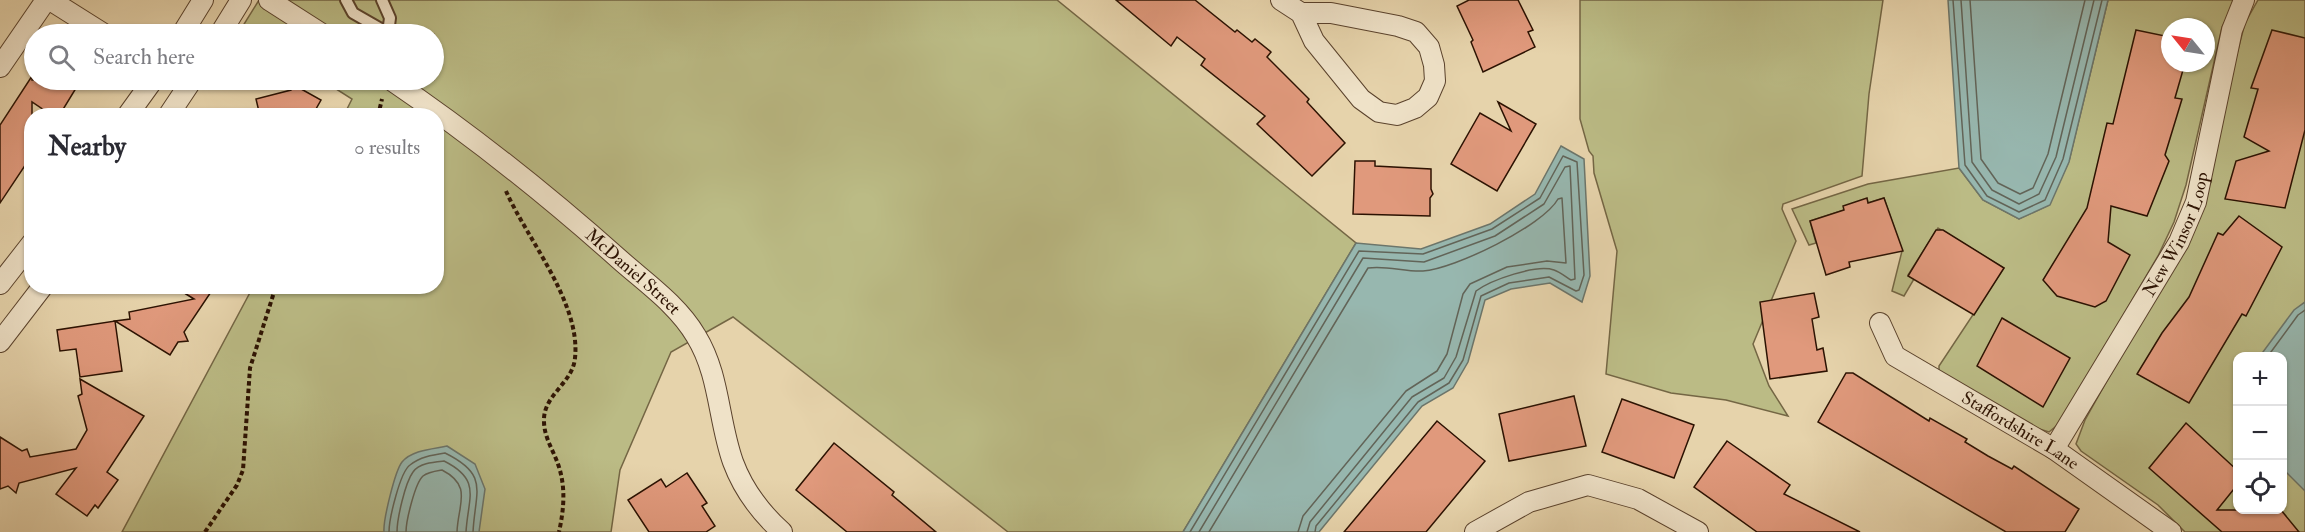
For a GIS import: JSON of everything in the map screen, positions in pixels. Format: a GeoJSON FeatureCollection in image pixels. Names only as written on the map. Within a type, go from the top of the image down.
{"type":"FeatureCollection","features":[{"type":"Feature","properties":{"kind":"street"},"geometry":{"type":"LineString","coordinates":[[31,24],[48,0],[88,24]]}},
{"type":"Feature","properties":{"kind":"street"},"geometry":{"type":"LineString","coordinates":[[188,24],[203,0]]}},
{"type":"Feature","properties":{"kind":"street"},"geometry":{"type":"LineString","coordinates":[[226,24],[241,0]]}},
{"type":"Feature","properties":{"kind":"street"},"geometry":{"type":"LineString","coordinates":[[268,0],[306,24]]}},
{"type":"Feature","properties":{"kind":"street"},"geometry":{"type":"LineString","coordinates":[[1281,0],[1301,13],[1314,41],[1361,99],[1379,112],[1397,115],[1415,108],[1428,97],[1435,81],[1434,65],[1429,47],[1416,32],[1398,26],[1331,13],[1301,13]]}},
{"type":"Feature","properties":{"kind":"street","name":"New Winsor Loop"},"geometry":{"type":"LineString","coordinates":[[2054,449],[2179,242],[2196,202],[2232,30],[2244,0]]}},
{"type":"Feature","properties":{"kind":"street"},"geometry":{"type":"LineString","coordinates":[[0,67],[24,34]]}},
{"type":"Feature","properties":{"kind":"street"},"geometry":{"type":"LineString","coordinates":[[133,108],[146,90]]}},
{"type":"Feature","properties":{"kind":"street"},"geometry":{"type":"LineString","coordinates":[[172,108],[182,90]]}},
{"type":"Feature","properties":{"kind":"street","name":"McDaniel Street"},"geometry":{"type":"LineString","coordinates":[[406,90],[432,108]]}},
{"type":"Feature","properties":{"kind":"street","name":"McDaniel Street"},"geometry":{"type":"LineString","coordinates":[[444,116],[551,198],[689,324],[711,369],[728,445],[740,478],[763,512],[782,532]]}},
{"type":"Feature","properties":{"kind":"street"},"geometry":{"type":"LineString","coordinates":[[0,284],[24,253]]}},
{"type":"Feature","properties":{"kind":"street"},"geometry":{"type":"LineString","coordinates":[[0,342],[37,294]]}},
{"type":"Feature","properties":{"kind":"street","name":"Staffordshire Lane"},"geometry":{"type":"LineString","coordinates":[[1880,323],[1895,356],[2054,449],[2171,532]]}},
{"type":"Feature","properties":{"kind":"street"},"geometry":{"type":"LineString","coordinates":[[1475,532],[1529,502],[1588,484],[1638,499],[1698,532]]}},
{"type":"Feature","properties":{"kind":"lane"},"geometry":{"type":"LineString","coordinates":[[346,0],[353,12],[372,24]]}},
{"type":"Feature","properties":{"kind":"lane"},"geometry":{"type":"LineString","coordinates":[[382,0],[390,18],[389,24]]}},
{"type":"Feature","properties":{"kind":"path"},"geometry":{"type":"LineString","coordinates":[[380,108],[382,99]]}},
{"type":"Feature","properties":{"kind":"path"},"geometry":{"type":"LineString","coordinates":[[504,188],[569,314],[576,345],[575,361],[561,389],[548,400],[544,417],[546,437],[563,485],[564,501],[559,532]]}},
{"type":"Feature","properties":{"kind":"path"},"geometry":{"type":"LineString","coordinates":[[205,532],[237,485],[243,470],[250,368],[273,294]]}},
{"type":"Feature","properties":{"kind":"green space"},"geometry":{"type":"Polygon","coordinates":[[[259,0],[1057,0],[1356,243],[1183,532],[1008,532],[733,317],[671,352],[620,470],[611,532],[122,532],[249,294],[444,294],[444,108],[348,108],[352,99],[338,90],[444,90],[444,24],[244,24],[259,0]]]}},
{"type":"Feature","properties":{"kind":"green space"},"geometry":{"type":"Polygon","coordinates":[[[1580,0],[1883,0],[1869,94],[1862,176],[1783,204],[1782,209],[1796,241],[1753,344],[1769,386],[1788,416],[1726,400],[1671,393],[1606,374],[1617,251],[1594,173],[1593,156],[1589,151],[1580,119],[1580,0]]]}},
{"type":"Feature","properties":{"kind":"green space"},"geometry":{"type":"Polygon","coordinates":[[[2108,0],[2236,0],[2222,27],[2215,58],[2215,18],[2161,18],[2161,72],[2212,72],[2186,185],[2174,222],[2158,256],[2061,422],[2049,432],[2036,428],[1939,374],[1939,366],[2004,268],[1938,228],[1908,275],[1914,279],[1904,296],[1892,291],[1902,251],[1884,198],[1868,203],[1867,199],[1844,210],[1810,221],[1816,243],[1809,245],[1792,209],[1868,184],[1959,168],[1983,200],[2019,219],[2049,205],[2069,161],[2108,0]]]}},
{"type":"Feature","properties":{"kind":"green space"},"geometry":{"type":"Polygon","coordinates":[[[2258,0],[2305,0],[2305,532],[2185,532],[2158,505],[2081,451],[2076,444],[2085,420],[2187,245],[2245,23],[2258,0]]]}},
{"type":"Feature","properties":{"kind":"water"},"geometry":{"type":"Polygon","coordinates":[[[1948,0],[2108,0],[2069,162],[2050,205],[2019,219],[1983,200],[1959,168],[1948,0]]]}},
{"type":"Feature","properties":{"kind":"water"},"geometry":{"type":"Polygon","coordinates":[[[1561,146],[1584,159],[1590,276],[1582,302],[1550,283],[1511,289],[1485,300],[1468,362],[1453,388],[1422,406],[1319,532],[1183,532],[1356,243],[1421,249],[1490,224],[1535,194],[1561,146]]]}},
{"type":"Feature","properties":{"kind":"water"},"geometry":{"type":"Polygon","coordinates":[[[2305,302],[2305,491],[2287,473],[2287,352],[2263,352],[2294,310],[2305,302]]]}},
{"type":"Feature","properties":{"kind":"water"},"geometry":{"type":"Polygon","coordinates":[[[447,446],[475,464],[485,489],[479,532],[384,532],[390,496],[402,462],[417,452],[447,446]]]}},
{"type":"Feature","properties":{"kind":"building"},"geometry":{"type":"Polygon","coordinates":[[[1116,0],[1195,0],[1235,32],[1237,30],[1252,42],[1255,39],[1271,52],[1267,57],[1309,99],[1307,102],[1345,143],[1312,176],[1257,124],[1265,116],[1201,65],[1205,59],[1177,37],[1171,46],[1116,0]]]}},
{"type":"Feature","properties":{"kind":"building"},"geometry":{"type":"Polygon","coordinates":[[[1469,0],[1518,0],[1533,30],[1528,32],[1535,47],[1483,72],[1471,42],[1473,40],[1457,6],[1469,0]]]}},
{"type":"Feature","properties":{"kind":"building"},"geometry":{"type":"Polygon","coordinates":[[[2136,30],[2161,35],[2161,72],[2182,72],[2175,98],[2182,99],[2165,155],[2169,161],[2147,216],[2111,206],[2108,242],[2130,255],[2106,301],[2095,307],[2057,296],[2043,280],[2087,208],[2107,123],[2113,124],[2136,30]]]}},
{"type":"Feature","properties":{"kind":"building"},"geometry":{"type":"Polygon","coordinates":[[[2272,30],[2305,38],[2305,130],[2285,208],[2225,199],[2236,161],[2269,151],[2244,137],[2258,89],[2251,88],[2272,30]]]}},
{"type":"Feature","properties":{"kind":"building"},"geometry":{"type":"Polygon","coordinates":[[[24,88],[75,90],[64,108],[41,108],[32,102],[32,108],[24,108],[24,167],[0,203],[0,125],[24,88]]]}},
{"type":"Feature","properties":{"kind":"building"},"geometry":{"type":"Polygon","coordinates":[[[291,90],[303,90],[321,100],[316,108],[258,108],[256,99],[291,90]]]}},
{"type":"Feature","properties":{"kind":"building"},"geometry":{"type":"Polygon","coordinates":[[[1498,102],[1536,124],[1497,191],[1451,164],[1480,113],[1511,131],[1498,102]]]}},
{"type":"Feature","properties":{"kind":"building"},"geometry":{"type":"Polygon","coordinates":[[[1355,161],[1375,161],[1375,166],[1431,169],[1433,194],[1430,198],[1430,216],[1353,214],[1355,161]]]}},
{"type":"Feature","properties":{"kind":"building"},"geometry":{"type":"Polygon","coordinates":[[[1867,198],[1868,203],[1884,198],[1903,251],[1849,262],[1850,267],[1826,275],[1810,221],[1844,210],[1843,206],[1867,198]]]}},
{"type":"Feature","properties":{"kind":"building"},"geometry":{"type":"Polygon","coordinates":[[[2239,216],[2282,247],[2246,316],[2242,314],[2189,403],[2137,374],[2162,333],[2189,297],[2218,233],[2223,235],[2239,216]]]}},
{"type":"Feature","properties":{"kind":"building"},"geometry":{"type":"Polygon","coordinates":[[[1936,230],[1943,230],[2004,268],[1974,315],[1908,276],[1936,230]]]}},
{"type":"Feature","properties":{"kind":"building"},"geometry":{"type":"Polygon","coordinates":[[[1814,293],[1819,317],[1812,319],[1817,350],[1823,348],[1827,371],[1770,379],[1760,302],[1814,293]]]}},
{"type":"Feature","properties":{"kind":"building"},"geometry":{"type":"Polygon","coordinates":[[[186,294],[210,294],[184,332],[188,341],[178,342],[170,355],[115,321],[130,319],[129,312],[194,299],[186,294]]]}},
{"type":"Feature","properties":{"kind":"building"},"geometry":{"type":"Polygon","coordinates":[[[2002,318],[2070,358],[2043,407],[1977,366],[2002,318]]]}},
{"type":"Feature","properties":{"kind":"building"},"geometry":{"type":"Polygon","coordinates":[[[115,321],[122,371],[80,377],[76,349],[60,351],[57,330],[115,321]]]}},
{"type":"Feature","properties":{"kind":"building"},"geometry":{"type":"Polygon","coordinates":[[[1846,373],[1853,373],[1929,421],[1930,418],[1967,439],[1965,442],[1988,456],[2012,469],[2014,466],[2079,509],[2065,532],[2006,532],[1818,422],[1846,373]]]}},
{"type":"Feature","properties":{"kind":"building"},"geometry":{"type":"Polygon","coordinates":[[[80,379],[144,416],[107,472],[118,480],[98,508],[95,505],[87,516],[56,494],[76,468],[19,483],[16,493],[8,486],[0,489],[0,437],[22,451],[27,449],[30,457],[76,449],[87,430],[78,396],[82,394],[80,379]]]}},
{"type":"Feature","properties":{"kind":"building"},"geometry":{"type":"Polygon","coordinates":[[[1574,396],[1586,446],[1509,461],[1499,414],[1574,396]]]}},
{"type":"Feature","properties":{"kind":"building"},"geometry":{"type":"Polygon","coordinates":[[[1622,399],[1694,425],[1674,478],[1602,452],[1622,399]]]}},
{"type":"Feature","properties":{"kind":"building"},"geometry":{"type":"Polygon","coordinates":[[[1437,421],[1485,461],[1426,532],[1344,532],[1437,421]]]}},
{"type":"Feature","properties":{"kind":"building"},"geometry":{"type":"Polygon","coordinates":[[[2186,423],[2233,466],[2233,490],[2217,510],[2233,510],[2233,514],[2284,514],[2299,532],[2222,532],[2149,468],[2186,423]]]}},
{"type":"Feature","properties":{"kind":"building"},"geometry":{"type":"Polygon","coordinates":[[[1727,441],[1790,485],[1784,494],[1860,532],[1757,532],[1694,487],[1727,441]]]}},
{"type":"Feature","properties":{"kind":"building"},"geometry":{"type":"Polygon","coordinates":[[[834,443],[894,492],[892,495],[936,532],[847,532],[796,490],[834,443]]]}},
{"type":"Feature","properties":{"kind":"building"},"geometry":{"type":"Polygon","coordinates":[[[687,473],[707,503],[702,506],[715,526],[706,532],[649,532],[628,500],[661,479],[666,487],[687,473]]]}}]}
